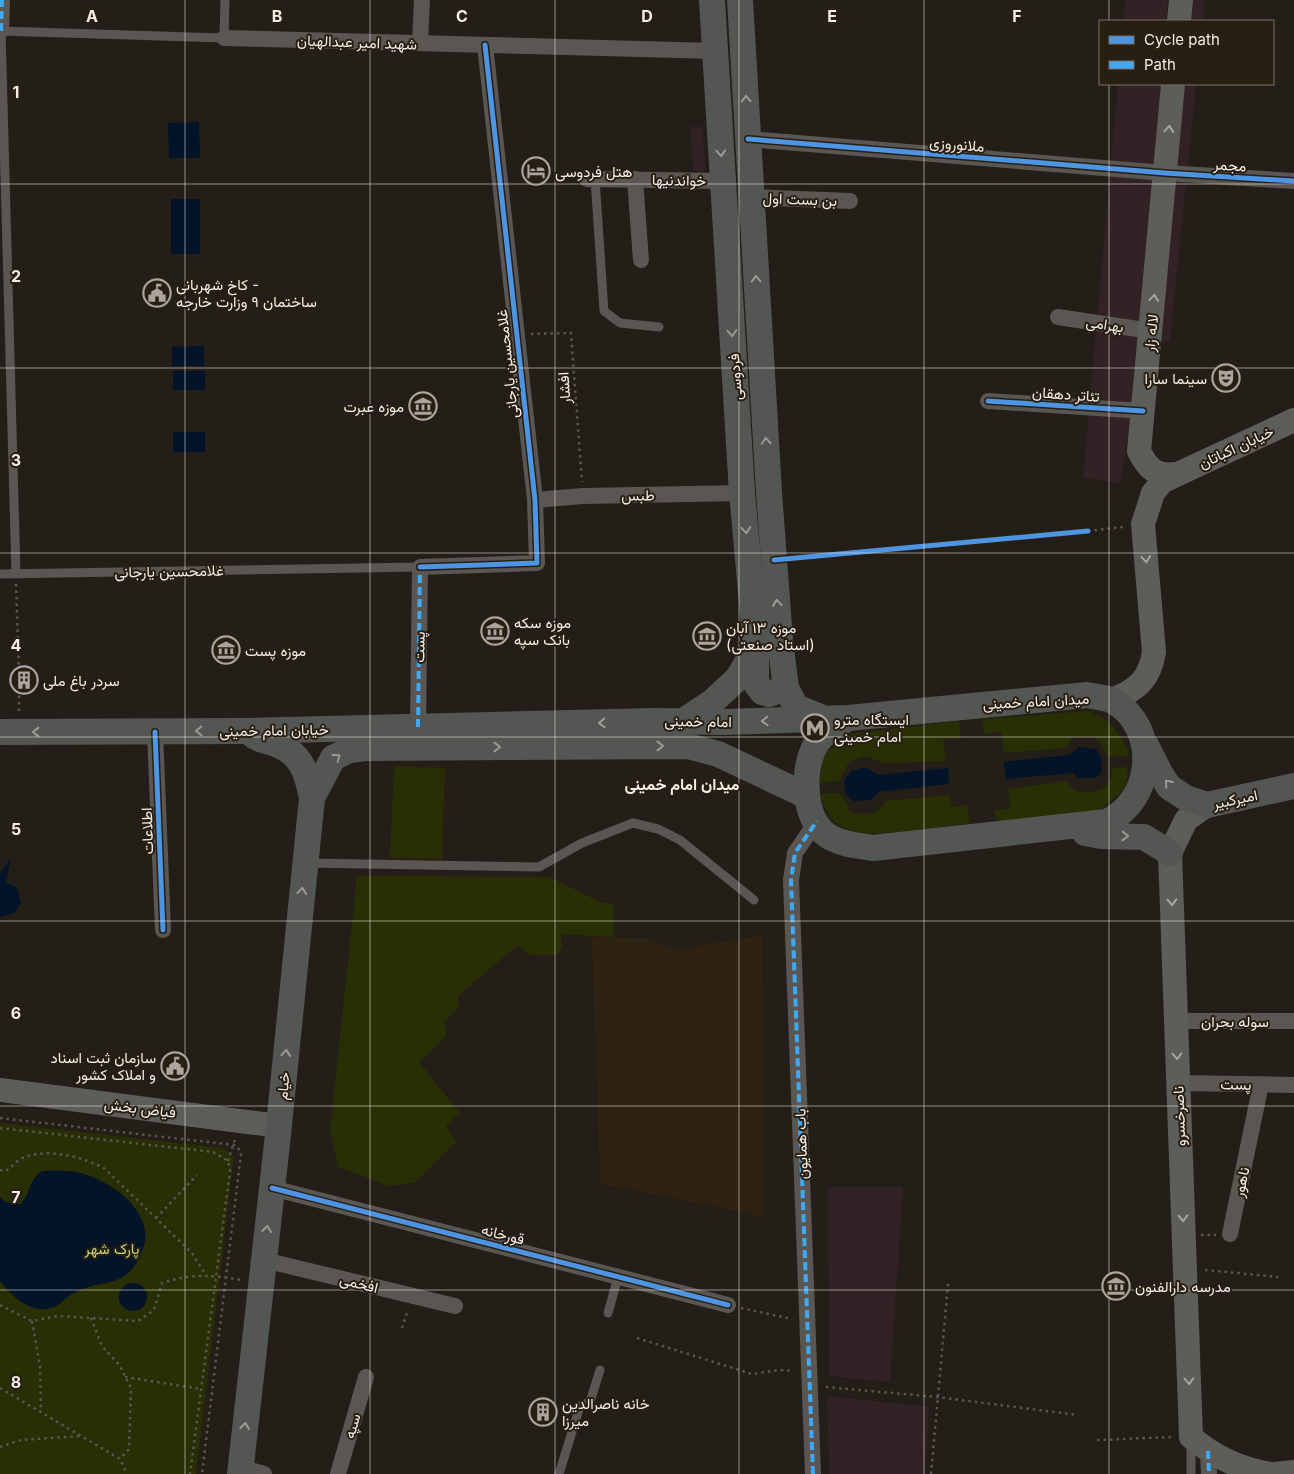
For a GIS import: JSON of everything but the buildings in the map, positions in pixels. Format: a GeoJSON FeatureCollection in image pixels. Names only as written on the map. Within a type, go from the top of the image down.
{"type":"FeatureCollection","features":[{"type":"Feature","properties":{"kind":"main road","name":"فردوسی"},"geometry":{"type":"LineString","coordinates":[[712,0],[742,493],[756,647],[756,677],[762,692],[768,694],[786,688]]}},
{"type":"Feature","properties":{"kind":"main road","name":"فردوسی"},"geometry":{"type":"LineString","coordinates":[[740,0],[769,492],[786,688],[796,707],[836,718]]}},
{"type":"Feature","properties":{"kind":"main road"},"geometry":{"type":"LineString","coordinates":[[1179,20],[1181,0]]}},
{"type":"Feature","properties":{"kind":"main road"},"geometry":{"type":"LineString","coordinates":[[715,52],[744,52]]}},
{"type":"Feature","properties":{"kind":"main road","name":"لاله زار"},"geometry":{"type":"LineString","coordinates":[[1173,85],[1139,451],[1146,464],[1154,472],[1163,475],[1178,474]]}},
{"type":"Feature","properties":{"kind":"main road","name":"خیابان اکباتان"},"geometry":{"type":"LineString","coordinates":[[1178,474],[1294,420]]}},
{"type":"Feature","properties":{"kind":"main road"},"geometry":{"type":"LineString","coordinates":[[1112,700],[1139,684],[1151,670],[1154,652],[1143,524],[1153,493],[1162,482],[1178,474]]}},
{"type":"Feature","properties":{"kind":"main road"},"geometry":{"type":"LineString","coordinates":[[742,493],[769,492]]}},
{"type":"Feature","properties":{"kind":"main road"},"geometry":{"type":"LineString","coordinates":[[683,721],[712,702],[738,678],[756,647]]}},
{"type":"Feature","properties":{"kind":"main road","name":"میدان امام خمینی"},"geometry":{"type":"LineString","coordinates":[[1087,695],[1112,700],[1124,709],[1146,744],[1145,769],[1141,788],[1135,799],[1116,817],[1106,822],[873,848],[840,842],[822,831],[811,813],[807,796],[808,765],[818,742],[836,724],[836,718],[1036,698],[1087,695]]}},
{"type":"Feature","properties":{"kind":"main road","name":"امام خمینی"},"geometry":{"type":"LineString","coordinates":[[547,724],[726,722],[836,718]]}},
{"type":"Feature","properties":{"kind":"main road","name":"خیابان امام خمینی"},"geometry":{"type":"LineString","coordinates":[[0,732],[248,731],[547,724]]}},
{"type":"Feature","properties":{"kind":"main road","name":"خیام"},"geometry":{"type":"LineString","coordinates":[[248,731],[260,740],[285,747],[296,756],[306,771],[312,798],[263,1271],[248,1472]]}},
{"type":"Feature","properties":{"kind":"main road","name":"امیرکبیر"},"geometry":{"type":"LineString","coordinates":[[1146,744],[1169,787],[1186,798],[1207,806],[1294,786]]}},
{"type":"Feature","properties":{"kind":"main road","name":"خیابان امام خمینی"},"geometry":{"type":"LineString","coordinates":[[312,798],[333,758],[349,750],[366,748],[688,746],[718,754],[807,796]]}},
{"type":"Feature","properties":{"kind":"main road","name":"ناصرخسرو"},"geometry":{"type":"LineString","coordinates":[[1200,1451],[1185,1268],[1170,853],[1186,820],[1207,806]]}},
{"type":"Feature","properties":{"kind":"main road"},"geometry":{"type":"LineString","coordinates":[[1060,827],[1101,836],[1144,837],[1170,853]]}},
{"type":"Feature","properties":{"kind":"main road","name":"فیاض بخش"},"geometry":{"type":"LineString","coordinates":[[0,1090],[279,1130]]}},
{"type":"Feature","properties":{"kind":"main road","name":"فیاض بخش"},"geometry":{"type":"LineString","coordinates":[[0,1103],[235,1138],[279,1130]]}},
{"type":"Feature","properties":{"kind":"main road"},"geometry":{"type":"LineString","coordinates":[[1200,1451],[1236,1466],[1271,1474]]}},
{"type":"Feature","properties":{"kind":"main road"},"geometry":{"type":"LineString","coordinates":[[1275,1474],[1294,1472]]}},
{"type":"Feature","properties":{"kind":"street"},"geometry":{"type":"LineString","coordinates":[[0,31],[2,0]]}},
{"type":"Feature","properties":{"kind":"street"},"geometry":{"type":"LineString","coordinates":[[420,43],[422,0]]}},
{"type":"Feature","properties":{"kind":"street","name":"شهید امیر عبدالهیان"},"geometry":{"type":"LineString","coordinates":[[224,38],[715,52]]}},
{"type":"Feature","properties":{"kind":"street","name":"غلامحسین یارجانی"},"geometry":{"type":"LineString","coordinates":[[420,567],[538,563],[534,500],[485,45]]}},
{"type":"Feature","properties":{"kind":"street","name":"ملانوروزی"},"geometry":{"type":"LineString","coordinates":[[748,140],[1165,173]]}},
{"type":"Feature","properties":{"kind":"street","name":"مجمر"},"geometry":{"type":"LineString","coordinates":[[1165,173],[1294,181]]}},
{"type":"Feature","properties":{"kind":"street","name":"خواندنیها"},"geometry":{"type":"LineString","coordinates":[[591,179],[723,181]]}},
{"type":"Feature","properties":{"kind":"street","name":"خواندنیها"},"geometry":{"type":"LineString","coordinates":[[635,179],[640,260]]}},
{"type":"Feature","properties":{"kind":"street","name":"بن بست اول"},"geometry":{"type":"LineString","coordinates":[[751,197],[850,201]]}},
{"type":"Feature","properties":{"kind":"street","name":"بهرامی"},"geometry":{"type":"LineString","coordinates":[[1058,317],[1151,331]]}},
{"type":"Feature","properties":{"kind":"street","name":"تئاتر دهقان"},"geometry":{"type":"LineString","coordinates":[[988,401],[1143,411]]}},
{"type":"Feature","properties":{"kind":"street","name":"طبس"},"geometry":{"type":"LineString","coordinates":[[534,500],[583,496],[742,493]]}},
{"type":"Feature","properties":{"kind":"street","name":"پست"},"geometry":{"type":"LineString","coordinates":[[418,727],[420,567]]}},
{"type":"Feature","properties":{"kind":"street","name":"اطلاعات"},"geometry":{"type":"LineString","coordinates":[[156,732],[163,930]]}},
{"type":"Feature","properties":{"kind":"street","name":"باب همایون"},"geometry":{"type":"LineString","coordinates":[[813,1474],[791,880],[795,853],[816,821]]}},
{"type":"Feature","properties":{"kind":"street","name":"سوله بحران"},"geometry":{"type":"LineString","coordinates":[[1176,1021],[1294,1021]]}},
{"type":"Feature","properties":{"kind":"street","name":"پست"},"geometry":{"type":"LineString","coordinates":[[1178,1083],[1294,1085]]}},
{"type":"Feature","properties":{"kind":"street","name":"ناهور"},"geometry":{"type":"LineString","coordinates":[[1230,1234],[1261,1084]]}},
{"type":"Feature","properties":{"kind":"street","name":"قورخانه"},"geometry":{"type":"LineString","coordinates":[[272,1188],[728,1305]]}},
{"type":"Feature","properties":{"kind":"street","name":"افخمی"},"geometry":{"type":"LineString","coordinates":[[263,1271],[455,1306]]}},
{"type":"Feature","properties":{"kind":"street","name":"سپه"},"geometry":{"type":"LineString","coordinates":[[338,1474],[366,1377]]}},
{"type":"Feature","properties":{"kind":"lane"},"geometry":{"type":"LineString","coordinates":[[224,38],[225,0]]}},
{"type":"Feature","properties":{"kind":"lane"},"geometry":{"type":"LineString","coordinates":[[0,31],[16,574]]}},
{"type":"Feature","properties":{"kind":"lane","name":"شهید امیر عبدالهیان"},"geometry":{"type":"LineString","coordinates":[[0,31],[224,38]]}},
{"type":"Feature","properties":{"kind":"lane"},"geometry":{"type":"LineString","coordinates":[[591,179],[604,311],[620,323],[659,327]]}},
{"type":"Feature","properties":{"kind":"lane","name":"غلامحسین یارجانی"},"geometry":{"type":"LineString","coordinates":[[0,574],[420,567]]}},
{"type":"Feature","properties":{"kind":"lane"},"geometry":{"type":"LineString","coordinates":[[304,863],[539,867],[582,843],[633,823],[658,829],[680,840],[754,900]]}},
{"type":"Feature","properties":{"kind":"lane"},"geometry":{"type":"LineString","coordinates":[[608,1313],[618,1277]]}},
{"type":"Feature","properties":{"kind":"lane"},"geometry":{"type":"LineString","coordinates":[[559,1474],[580,1406],[590,1402],[600,1370]]}},
{"type":"Feature","properties":{"kind":"lane"},"geometry":{"type":"LineString","coordinates":[[1191,1474],[1200,1451]]}},
{"type":"Feature","properties":{"kind":"path"},"geometry":{"type":"LineString","coordinates":[[1088,531],[1143,524]]}},
{"type":"Feature","properties":{"kind":"path"},"geometry":{"type":"LineString","coordinates":[[16,574],[19,673]]}},
{"type":"Feature","properties":{"kind":"path"},"geometry":{"type":"LineString","coordinates":[[0,1118],[235,1138]]}},
{"type":"Feature","properties":{"kind":"path"},"geometry":{"type":"LineString","coordinates":[[0,1128],[213,1152],[228,1161]]}},
{"type":"Feature","properties":{"kind":"path"},"geometry":{"type":"LineString","coordinates":[[190,1474],[230,1171],[228,1161],[235,1138]]}},
{"type":"Feature","properties":{"kind":"path"},"geometry":{"type":"LineString","coordinates":[[202,1474],[241,1154],[235,1138]]}},
{"type":"Feature","properties":{"kind":"path"},"geometry":{"type":"LineString","coordinates":[[0,1170],[6,1171],[24,1157],[45,1155],[68,1157],[97,1164],[105,1169],[192,1253],[206,1275]]}},
{"type":"Feature","properties":{"kind":"path"},"geometry":{"type":"LineString","coordinates":[[156,1218],[197,1175]]}},
{"type":"Feature","properties":{"kind":"path"},"geometry":{"type":"LineString","coordinates":[[1184,1236],[1230,1234]]}},
{"type":"Feature","properties":{"kind":"path"},"geometry":{"type":"LineString","coordinates":[[1185,1268],[1278,1277]]}},
{"type":"Feature","properties":{"kind":"path"},"geometry":{"type":"LineString","coordinates":[[0,1305],[32,1320],[58,1316],[138,1321],[154,1310],[162,1284],[186,1275],[226,1277],[263,1271]]}},
{"type":"Feature","properties":{"kind":"path"},"geometry":{"type":"LineString","coordinates":[[931,1474],[948,1284]]}},
{"type":"Feature","properties":{"kind":"path"},"geometry":{"type":"LineString","coordinates":[[728,1305],[808,1322]]}},
{"type":"Feature","properties":{"kind":"path"},"geometry":{"type":"LineString","coordinates":[[91,1318],[102,1346],[131,1388],[129,1449],[120,1459]]}},
{"type":"Feature","properties":{"kind":"path"},"geometry":{"type":"LineString","coordinates":[[32,1320],[40,1366],[41,1411]]}},
{"type":"Feature","properties":{"kind":"path"},"geometry":{"type":"LineString","coordinates":[[637,1338],[752,1374],[779,1370],[809,1379],[1078,1415]]}},
{"type":"Feature","properties":{"kind":"path"},"geometry":{"type":"LineString","coordinates":[[125,1377],[201,1389]]}},
{"type":"Feature","properties":{"kind":"path"},"geometry":{"type":"LineString","coordinates":[[0,1388],[120,1459],[128,1474]]}},
{"type":"Feature","properties":{"kind":"path"},"geometry":{"type":"LineString","coordinates":[[0,1447],[21,1440],[80,1436]]}},
{"type":"Feature","properties":{"kind":"path"},"geometry":{"type":"LineString","coordinates":[[1097,1440],[1200,1451]]}},
{"type":"Feature","properties":{"kind":"shaded area"},"geometry":{"type":"Polygon","coordinates":[[[1125,0],[1168,0],[1166,20],[1123,20],[1125,0]]]}},
{"type":"Feature","properties":{"kind":"shaded area"},"geometry":{"type":"Polygon","coordinates":[[[1189,0],[1205,0],[1203,20],[1187,20],[1189,0]]]}},
{"type":"Feature","properties":{"kind":"shaded area"},"geometry":{"type":"Polygon","coordinates":[[[1118,85],[1161,85],[1131,418],[1120,483],[1083,478],[1118,85]]]}},
{"type":"Feature","properties":{"kind":"shaded area"},"geometry":{"type":"Polygon","coordinates":[[[1181,85],[1196,85],[1170,342],[1156,341],[1181,85]]]}},
{"type":"Feature","properties":{"kind":"shaded area"},"geometry":{"type":"Polygon","coordinates":[[[690,127],[702,127],[705,172],[693,171],[690,127]]]}},
{"type":"Feature","properties":{"kind":"shaded area"},"geometry":{"type":"Polygon","coordinates":[[[763,935],[765,1217],[600,1184],[592,937],[648,938],[676,949],[763,935]]]}},
{"type":"Feature","properties":{"kind":"shaded area"},"geometry":{"type":"Polygon","coordinates":[[[828,1187],[903,1187],[890,1382],[829,1376],[828,1187]]]}},
{"type":"Feature","properties":{"kind":"shaded area"},"geometry":{"type":"Polygon","coordinates":[[[827,1396],[929,1407],[925,1474],[829,1474],[827,1396]]]}},
{"type":"Feature","properties":{"kind":"green space"},"geometry":{"type":"Polygon","coordinates":[[[1088,711],[1102,718],[1114,728],[1127,748],[1129,756],[1108,757],[1099,741],[1093,737],[1074,737],[1066,748],[1004,753],[1001,732],[984,734],[982,719],[1088,711]]]}},
{"type":"Feature","properties":{"kind":"green space"},"geometry":{"type":"Polygon","coordinates":[[[959,721],[961,738],[943,740],[946,756],[944,761],[883,763],[866,756],[849,762],[839,781],[819,783],[823,759],[828,751],[850,734],[959,721]]]}},
{"type":"Feature","properties":{"kind":"green space"},"geometry":{"type":"Polygon","coordinates":[[[394,766],[445,768],[442,859],[390,858],[394,766]]]}},
{"type":"Feature","properties":{"kind":"green space"},"geometry":{"type":"Polygon","coordinates":[[[1127,767],[1128,777],[1124,790],[1098,811],[997,821],[994,811],[1010,808],[1008,789],[1068,781],[1076,790],[1082,792],[1095,791],[1101,789],[1110,780],[1112,768],[1127,767]]]}},
{"type":"Feature","properties":{"kind":"green space"},"geometry":{"type":"Polygon","coordinates":[[[840,793],[851,812],[861,814],[875,812],[885,801],[950,795],[951,807],[967,805],[970,823],[886,833],[854,832],[843,828],[834,821],[826,809],[820,794],[840,793]]]}},
{"type":"Feature","properties":{"kind":"green space"},"geometry":{"type":"Polygon","coordinates":[[[357,876],[550,877],[600,902],[614,904],[614,937],[561,934],[562,948],[557,955],[529,955],[518,945],[458,996],[459,1007],[444,1023],[447,1035],[419,1062],[460,1113],[446,1126],[456,1142],[416,1182],[389,1186],[338,1167],[330,1130],[357,876]]]}},
{"type":"Feature","properties":{"kind":"green space","name":"پارک شهر"},"geometry":{"type":"Polygon","coordinates":[[[0,1123],[223,1148],[234,1156],[196,1474],[0,1474],[0,1123]]]}},
{"type":"Feature","properties":{"kind":"water"},"geometry":{"type":"Polygon","coordinates":[[[199,122],[200,158],[169,158],[168,123],[199,122]]]}},
{"type":"Feature","properties":{"kind":"water"},"geometry":{"type":"Polygon","coordinates":[[[171,199],[200,199],[200,254],[171,254],[171,199]]]}},
{"type":"Feature","properties":{"kind":"water"},"geometry":{"type":"Polygon","coordinates":[[[204,346],[204,366],[172,366],[172,347],[204,346]]]}},
{"type":"Feature","properties":{"kind":"water"},"geometry":{"type":"Polygon","coordinates":[[[173,371],[205,371],[205,390],[173,390],[173,371]]]}},
{"type":"Feature","properties":{"kind":"water"},"geometry":{"type":"Polygon","coordinates":[[[173,432],[205,432],[205,452],[173,452],[173,432]]]}},
{"type":"Feature","properties":{"kind":"water"},"geometry":{"type":"Polygon","coordinates":[[[1079,747],[1096,749],[1102,759],[1101,774],[1095,778],[1078,778],[1073,773],[1006,779],[1004,762],[1070,755],[1079,747]]]}},
{"type":"Feature","properties":{"kind":"water"},"geometry":{"type":"Polygon","coordinates":[[[868,768],[878,775],[948,768],[949,784],[879,792],[871,800],[853,801],[846,794],[844,781],[851,771],[868,768]]]}},
{"type":"Feature","properties":{"kind":"water"},"geometry":{"type":"Polygon","coordinates":[[[11,858],[6,882],[17,888],[21,903],[15,913],[0,917],[0,873],[11,858]]]}},
{"type":"Feature","properties":{"kind":"water"},"geometry":{"type":"Polygon","coordinates":[[[42,1171],[75,1172],[104,1182],[127,1199],[136,1209],[145,1233],[141,1254],[135,1266],[126,1275],[115,1281],[80,1290],[58,1305],[41,1309],[25,1304],[0,1281],[0,1197],[6,1202],[21,1204],[34,1179],[42,1171]]]}},
{"type":"Feature","properties":{"kind":"water"},"geometry":{"type":"Polygon","coordinates":[[[133,1283],[143,1287],[147,1297],[143,1307],[133,1311],[123,1307],[119,1297],[123,1287],[133,1283]]]}},
{"type":"Feature","properties":{"kind":"marked path"},"geometry":{"type":"LineString","coordinates":[[1,31],[2,0]]}},
{"type":"Feature","properties":{"kind":"marked path"},"geometry":{"type":"LineString","coordinates":[[418,727],[420,567]]}},
{"type":"Feature","properties":{"kind":"marked path"},"geometry":{"type":"LineString","coordinates":[[813,1474],[791,880],[795,853],[817,821]]}},
{"type":"Feature","properties":{"kind":"marked path"},"geometry":{"type":"LineString","coordinates":[[1208,1451],[1209,1474]]}},
{"type":"Feature","properties":{"kind":"cycle path"},"geometry":{"type":"LineString","coordinates":[[420,567],[537,563],[535,500],[485,45]]}},
{"type":"Feature","properties":{"kind":"cycle path"},"geometry":{"type":"LineString","coordinates":[[748,139],[1165,173],[1294,181]]}},
{"type":"Feature","properties":{"kind":"cycle path"},"geometry":{"type":"LineString","coordinates":[[988,401],[1143,411]]}},
{"type":"Feature","properties":{"kind":"cycle path"},"geometry":{"type":"LineString","coordinates":[[774,560],[1088,531]]}},
{"type":"Feature","properties":{"kind":"cycle path"},"geometry":{"type":"LineString","coordinates":[[155,732],[163,930]]}},
{"type":"Feature","properties":{"kind":"cycle path"},"geometry":{"type":"LineString","coordinates":[[272,1188],[728,1305]]}},
{"type":"Feature","properties":{"kind":"place","name":"هتل فردوسی"},"geometry":{"type":"Point","coordinates":[536,171]}},
{"type":"Feature","properties":{"kind":"place","name":"کاخ شهربانی - ساختمان ۹ وزارت خارجه"},"geometry":{"type":"Point","coordinates":[157,293]}},
{"type":"Feature","properties":{"kind":"place","name":"سینما سارا"},"geometry":{"type":"Point","coordinates":[1226,378]}},
{"type":"Feature","properties":{"kind":"place","name":"موزه عبرت"},"geometry":{"type":"Point","coordinates":[423,406]}},
{"type":"Feature","properties":{"kind":"place","name":"موزه سکه بانک سپه"},"geometry":{"type":"Point","coordinates":[495,631]}},
{"type":"Feature","properties":{"kind":"place","name":"موزه ۱۳ آبان (استاد صنعتی)"},"geometry":{"type":"Point","coordinates":[707,636]}},
{"type":"Feature","properties":{"kind":"place","name":"موزه پست"},"geometry":{"type":"Point","coordinates":[226,650]}},
{"type":"Feature","properties":{"kind":"place","name":"سردر باغ ملی"},"geometry":{"type":"Point","coordinates":[24,680]}},
{"type":"Feature","properties":{"kind":"place","name":"ایستگاه مترو امام خمینی"},"geometry":{"type":"Point","coordinates":[815,728]}},
{"type":"Feature","properties":{"kind":"place","name":"سازمان ثبت اسناد و املاک کشور"},"geometry":{"type":"Point","coordinates":[175,1066]}},
{"type":"Feature","properties":{"kind":"place","name":"مدرسه دارالفنون"},"geometry":{"type":"Point","coordinates":[1116,1286]}},
{"type":"Feature","properties":{"kind":"place","name":"خانه ناصرالدین میرزا"},"geometry":{"type":"Point","coordinates":[543,1412]}},
{"type":"Feature","properties":{"kind":"district","name":"میدان امام خمینی"},"geometry":{"type":"Point","coordinates":[682,784]}}]}
